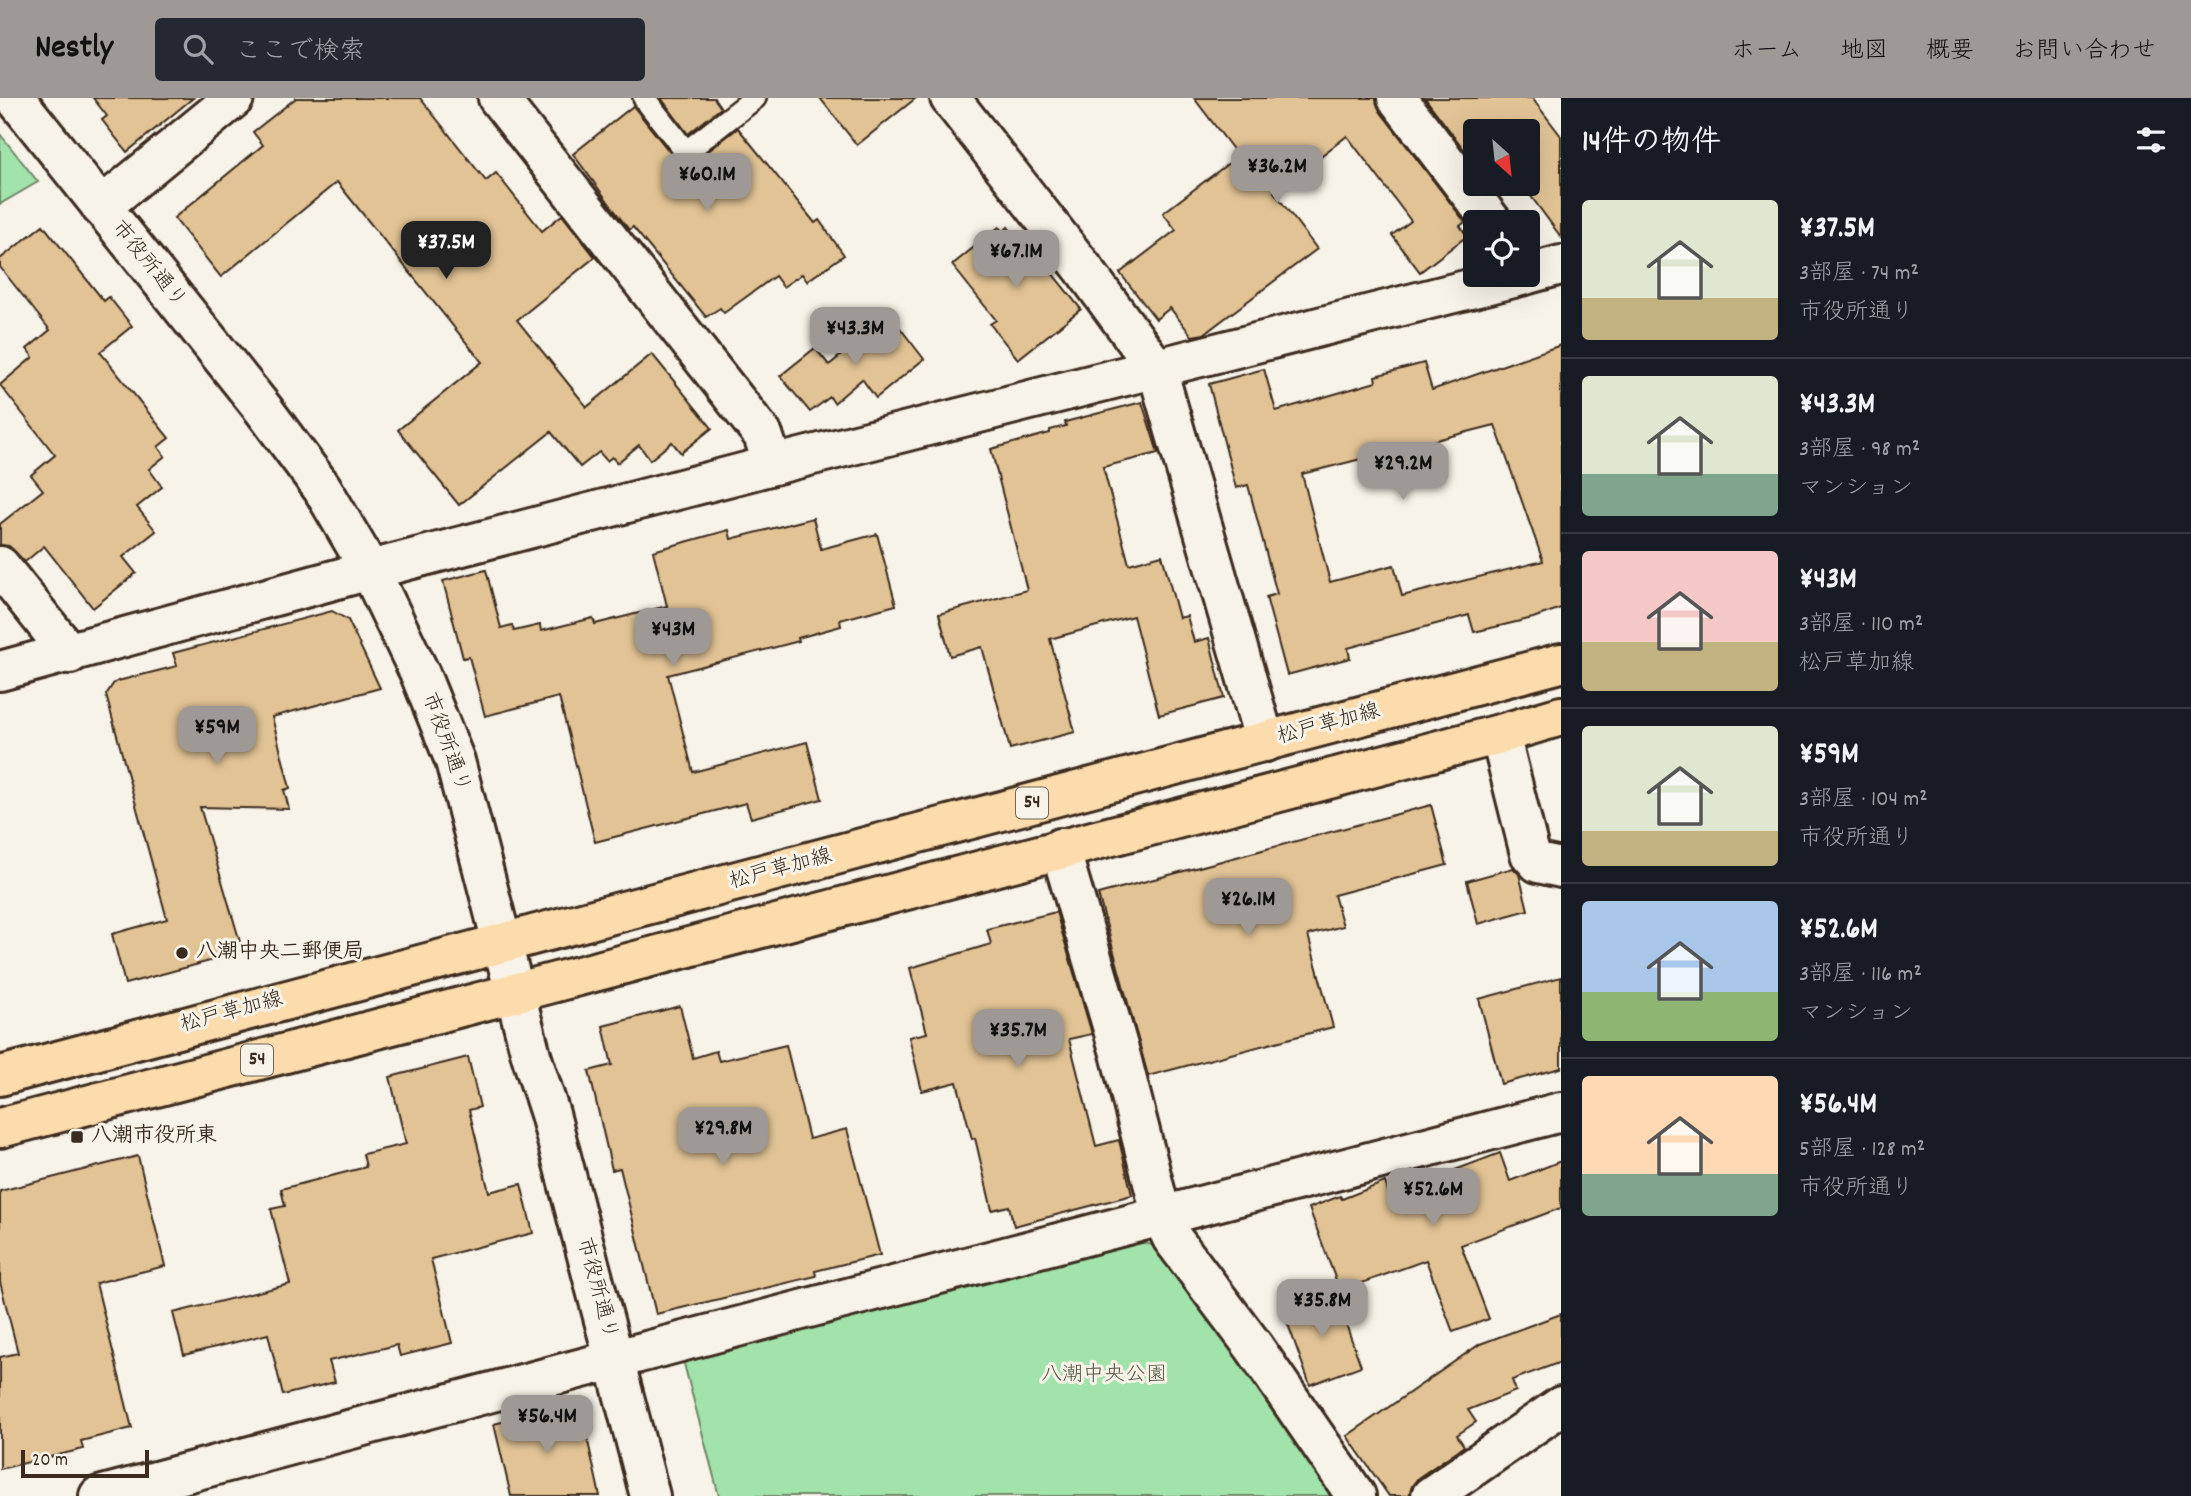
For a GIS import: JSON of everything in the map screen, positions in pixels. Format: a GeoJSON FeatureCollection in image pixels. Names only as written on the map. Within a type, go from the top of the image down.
{"type":"FeatureCollection","features":[{"type":"Feature","properties":{"kind":"main road","name":"松戸草加線"},"geometry":{"type":"LineString","coordinates":[[0,1076],[1561,663]]}},
{"type":"Feature","properties":{"kind":"main road","name":"54"},"geometry":{"type":"LineString","coordinates":[[0,1128],[1561,716]]}},
{"type":"Feature","properties":{"kind":"street","name":"市役所通り"},"geometry":{"type":"LineString","coordinates":[[15,98],[273,422],[322,488],[370,570],[420,674],[455,761],[650,1496]]}},
{"type":"Feature","properties":{"kind":"street"},"geometry":{"type":"LineString","coordinates":[[101,207],[234,98]]}},
{"type":"Feature","properties":{"kind":"street"},"geometry":{"type":"LineString","coordinates":[[498,98],[763,435],[773,465]]}},
{"type":"Feature","properties":{"kind":"street"},"geometry":{"type":"LineString","coordinates":[[950,98],[1083,268],[1157,369],[1265,741]]}},
{"type":"Feature","properties":{"kind":"street"},"geometry":{"type":"LineString","coordinates":[[1397,98],[1483,210]]}},
{"type":"Feature","properties":{"kind":"street"},"geometry":{"type":"LineString","coordinates":[[1540,270],[1561,265]]}},
{"type":"Feature","properties":{"kind":"street"},"geometry":{"type":"LineString","coordinates":[[0,671],[370,570],[773,465],[1475,287]]}},
{"type":"Feature","properties":{"kind":"street"},"geometry":{"type":"LineString","coordinates":[[0,566],[70,654]]}},
{"type":"Feature","properties":{"kind":"street"},"geometry":{"type":"LineString","coordinates":[[1500,734],[1530,854],[1538,863],[1561,868]]}},
{"type":"Feature","properties":{"kind":"street"},"geometry":{"type":"LineString","coordinates":[[1060,848],[1120,1053],[1161,1214],[1172,1238],[1254,1348],[1356,1496]]}},
{"type":"Feature","properties":{"kind":"street"},"geometry":{"type":"LineString","coordinates":[[99,1496],[1161,1214],[1561,1112]]}},
{"type":"Feature","properties":{"kind":"street"},"geometry":{"type":"LineString","coordinates":[[1431,1496],[1561,1406]]}},
{"type":"Feature","properties":{"kind":"lane"},"geometry":{"type":"LineString","coordinates":[[644,98],[686,152],[755,98]]}},
{"type":"Feature","properties":{"kind":"green space"},"geometry":{"type":"Polygon","coordinates":[[[0,134],[38,182],[0,204],[0,134]]]}},
{"type":"Feature","properties":{"kind":"green space","name":"八潮中央公園"},"geometry":{"type":"Polygon","coordinates":[[[1141,1242],[1163,1248],[1333,1496],[719,1496],[683,1360],[1141,1242]]]}},
{"type":"Feature","properties":{"kind":"building"},"geometry":{"type":"Polygon","coordinates":[[[93,98],[193,98],[127,152],[102,120],[107,116],[93,98]]]}},
{"type":"Feature","properties":{"kind":"building"},"geometry":{"type":"Polygon","coordinates":[[[296,98],[420,98],[486,181],[496,173],[542,231],[562,215],[595,257],[517,320],[587,407],[652,354],[712,428],[681,453],[672,442],[650,460],[639,445],[617,463],[612,457],[607,461],[599,452],[580,467],[551,432],[459,505],[398,430],[482,362],[337,182],[221,277],[174,218],[263,145],[253,132],[296,98]]]}},
{"type":"Feature","properties":{"kind":"building"},"geometry":{"type":"Polygon","coordinates":[[[661,98],[714,98],[721,108],[688,134],[661,98]]]}},
{"type":"Feature","properties":{"kind":"building"},"geometry":{"type":"Polygon","coordinates":[[[820,98],[916,98],[857,145],[820,98]]]}},
{"type":"Feature","properties":{"kind":"building"},"geometry":{"type":"Polygon","coordinates":[[[1194,98],[1376,98],[1380,111],[1463,219],[1460,226],[1463,239],[1420,272],[1392,235],[1411,221],[1347,136],[1274,192],[1317,249],[1204,334],[1192,336],[1170,308],[1156,319],[1120,273],[1176,230],[1163,213],[1238,156],[1194,98]]]}},
{"type":"Feature","properties":{"kind":"building"},"geometry":{"type":"Polygon","coordinates":[[[1425,98],[1532,98],[1561,136],[1561,237],[1531,196],[1540,196],[1540,119],[1463,119],[1463,148],[1425,98]]]}},
{"type":"Feature","properties":{"kind":"building"},"geometry":{"type":"Polygon","coordinates":[[[633,106],[682,164],[694,162],[738,128],[815,223],[819,220],[844,255],[807,281],[802,274],[783,287],[775,276],[724,313],[720,308],[706,317],[633,227],[629,230],[573,154],[633,106]]]}},
{"type":"Feature","properties":{"kind":"building"},"geometry":{"type":"Polygon","coordinates":[[[43,225],[104,301],[109,297],[132,326],[100,352],[169,438],[158,447],[165,456],[149,469],[162,487],[137,507],[156,531],[123,557],[136,573],[93,608],[44,546],[25,562],[9,546],[0,545],[0,524],[43,490],[31,475],[55,455],[0,385],[33,357],[27,349],[50,330],[0,267],[0,259],[43,225]]]}},
{"type":"Feature","properties":{"kind":"building"},"geometry":{"type":"Polygon","coordinates":[[[999,227],[1003,232],[1008,227],[1021,244],[1026,241],[1081,309],[1018,359],[990,324],[996,320],[952,265],[999,227]]]}},
{"type":"Feature","properties":{"kind":"building"},"geometry":{"type":"Polygon","coordinates":[[[890,315],[924,359],[876,398],[862,379],[834,403],[830,397],[810,412],[780,376],[815,348],[829,365],[890,315]]]}},
{"type":"Feature","properties":{"kind":"building"},"geometry":{"type":"Polygon","coordinates":[[[1561,345],[1561,608],[1533,618],[1474,632],[1469,615],[1348,648],[1350,658],[1287,675],[1266,597],[1277,594],[1248,485],[1236,488],[1209,384],[1264,369],[1276,411],[1376,382],[1375,376],[1424,363],[1432,390],[1561,345]],[[1495,425],[1302,474],[1330,582],[1394,565],[1402,596],[1543,561],[1495,425]]]}},
{"type":"Feature","properties":{"kind":"building"},"geometry":{"type":"Polygon","coordinates":[[[1142,402],[1158,453],[1103,467],[1129,564],[1162,555],[1179,618],[1187,616],[1194,642],[1209,638],[1224,698],[1159,715],[1133,616],[1050,639],[1075,732],[1010,749],[982,647],[950,656],[939,614],[1027,590],[991,449],[1050,433],[1050,430],[1066,426],[1065,422],[1142,402]]]}},
{"type":"Feature","properties":{"kind":"building"},"geometry":{"type":"Polygon","coordinates":[[[813,518],[821,549],[877,534],[896,605],[840,620],[841,626],[798,638],[799,641],[668,675],[693,772],[807,742],[822,799],[751,818],[746,803],[595,842],[559,697],[485,716],[469,657],[463,658],[443,581],[486,570],[501,628],[512,625],[514,631],[540,625],[541,631],[593,618],[595,624],[667,606],[653,551],[729,530],[731,539],[813,518]]]}},
{"type":"Feature","properties":{"kind":"building"},"geometry":{"type":"Polygon","coordinates":[[[332,611],[348,620],[380,688],[272,717],[290,788],[284,790],[289,809],[200,807],[243,952],[125,984],[112,934],[167,919],[106,695],[118,681],[177,666],[173,653],[332,611]]]}},
{"type":"Feature","properties":{"kind":"building"},"geometry":{"type":"Polygon","coordinates":[[[1431,805],[1447,865],[1334,895],[1343,926],[1308,935],[1333,1027],[1148,1076],[1098,894],[1431,805]]]}},
{"type":"Feature","properties":{"kind":"building"},"geometry":{"type":"Polygon","coordinates":[[[1513,868],[1519,874],[1528,910],[1478,924],[1467,881],[1513,868]]]}},
{"type":"Feature","properties":{"kind":"building"},"geometry":{"type":"Polygon","coordinates":[[[1056,912],[1092,1034],[1069,1039],[1096,1146],[1119,1140],[1132,1195],[1014,1226],[1009,1206],[992,1210],[975,1138],[972,1139],[957,1082],[922,1091],[909,1037],[927,1033],[910,968],[991,944],[987,929],[1056,912]]]}},
{"type":"Feature","properties":{"kind":"building"},"geometry":{"type":"Polygon","coordinates":[[[1561,977],[1561,1068],[1501,1084],[1479,999],[1561,977]]]}},
{"type":"Feature","properties":{"kind":"building"},"geometry":{"type":"Polygon","coordinates":[[[680,1006],[693,1058],[716,1051],[719,1061],[786,1045],[809,1139],[847,1129],[880,1255],[815,1271],[816,1276],[656,1314],[620,1168],[612,1170],[589,1071],[612,1065],[603,1026],[680,1006]]]}},
{"type":"Feature","properties":{"kind":"building"},"geometry":{"type":"Polygon","coordinates":[[[468,1057],[480,1107],[469,1110],[489,1192],[521,1184],[533,1233],[431,1259],[452,1343],[400,1356],[397,1345],[329,1361],[335,1382],[283,1395],[268,1334],[184,1355],[173,1313],[290,1284],[271,1209],[285,1206],[281,1189],[366,1167],[363,1154],[406,1144],[390,1077],[468,1057]]]}},
{"type":"Feature","properties":{"kind":"building"},"geometry":{"type":"Polygon","coordinates":[[[1500,1153],[1510,1181],[1561,1161],[1561,1208],[1461,1245],[1489,1319],[1453,1332],[1426,1260],[1340,1291],[1309,1208],[1340,1196],[1342,1199],[1385,1182],[1389,1195],[1500,1153]]]}},
{"type":"Feature","properties":{"kind":"building"},"geometry":{"type":"Polygon","coordinates":[[[138,1156],[165,1266],[96,1283],[132,1428],[81,1441],[83,1449],[0,1469],[0,1357],[18,1353],[0,1282],[0,1191],[138,1156]]]}},
{"type":"Feature","properties":{"kind":"building"},"geometry":{"type":"Polygon","coordinates":[[[1335,1294],[1361,1366],[1310,1385],[1284,1313],[1335,1294]]]}},
{"type":"Feature","properties":{"kind":"building"},"geometry":{"type":"Polygon","coordinates":[[[1561,1314],[1561,1362],[1512,1380],[1516,1391],[1468,1410],[1476,1422],[1457,1435],[1464,1446],[1418,1478],[1409,1496],[1389,1496],[1347,1436],[1480,1344],[1561,1314]]]}},
{"type":"Feature","properties":{"kind":"building"},"geometry":{"type":"Polygon","coordinates":[[[563,1406],[583,1419],[600,1496],[511,1496],[494,1424],[563,1406]]]}},
{"type":"Feature","properties":{"kind":"place","name":"八潮中央二郵便局"},"geometry":{"type":"Point","coordinates":[182,953]}},
{"type":"Feature","properties":{"kind":"place","name":"八潮市役所東"},"geometry":{"type":"Point","coordinates":[77,1137]}}]}
